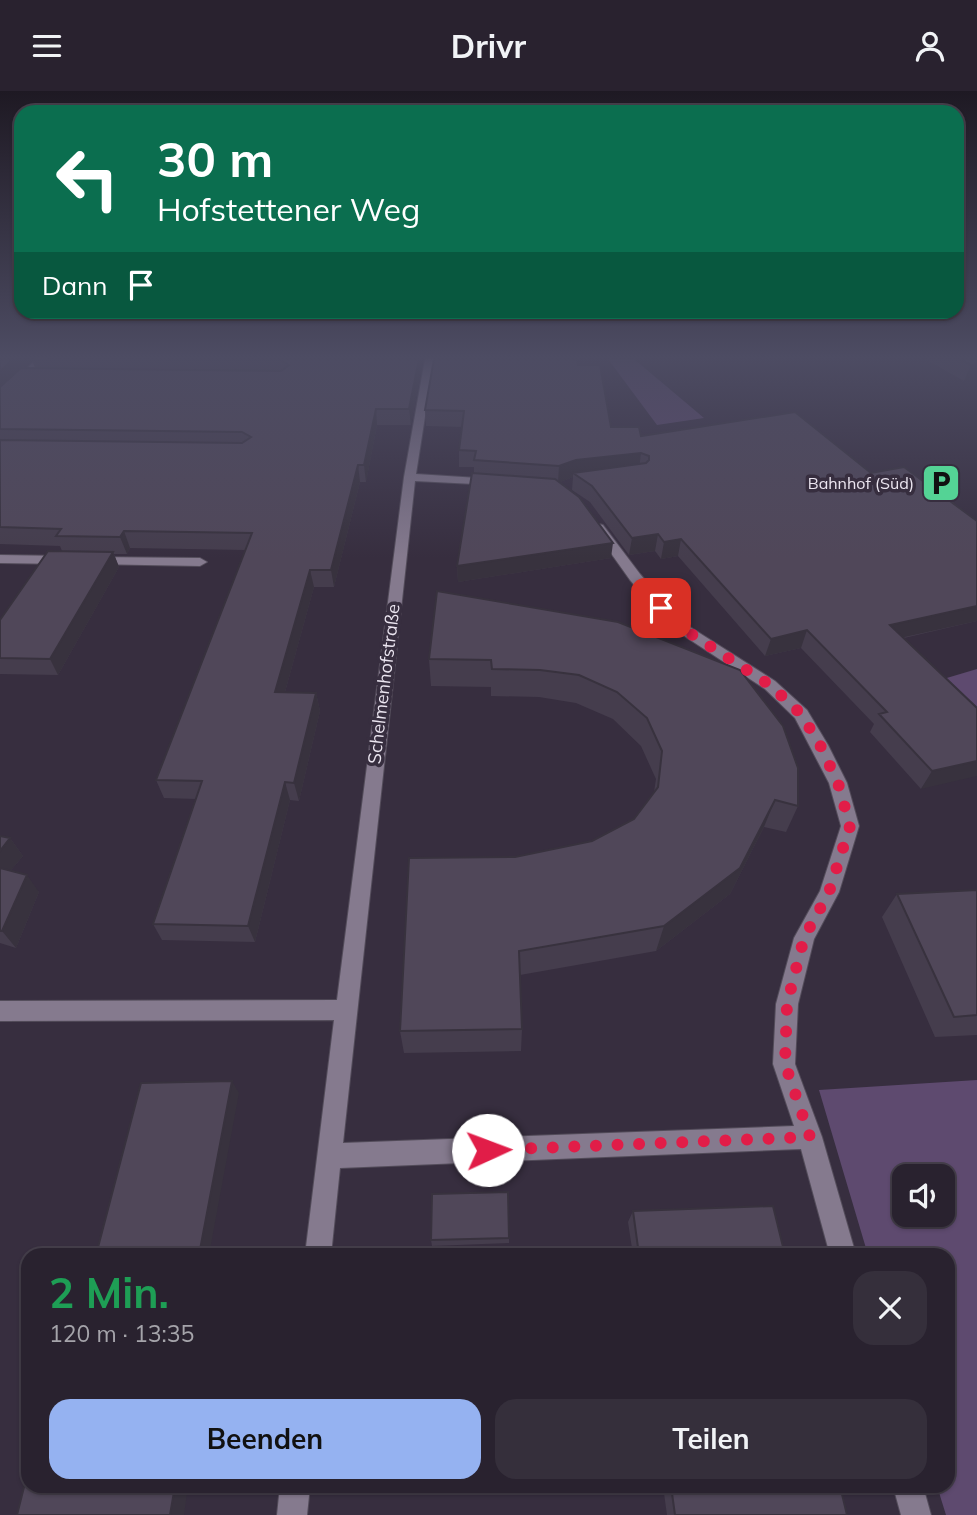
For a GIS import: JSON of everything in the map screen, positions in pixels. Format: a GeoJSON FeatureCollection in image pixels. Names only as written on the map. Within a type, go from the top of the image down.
{"type":"FeatureCollection","features":[{"type":"Feature","properties":{"kind":"street","name":"Schelmenhofstraße"},"geometry":{"type":"LineString","coordinates":[[319,1248],[344,1010],[418,425]]}},
{"type":"Feature","properties":{"kind":"street"},"geometry":{"type":"LineString","coordinates":[[410,477],[514,483]]}},
{"type":"Feature","properties":{"kind":"street"},"geometry":{"type":"LineString","coordinates":[[591,517],[635,577],[674,623],[770,685],[801,714],[838,783],[850,826],[829,892],[804,938],[787,1004],[785,1064],[810,1137],[841,1248]]}},
{"type":"Feature","properties":{"kind":"street"},"geometry":{"type":"LineString","coordinates":[[0,559],[200,562]]}},
{"type":"Feature","properties":{"kind":"street"},"geometry":{"type":"LineString","coordinates":[[0,1011],[344,1010]]}},
{"type":"Feature","properties":{"kind":"street"},"geometry":{"type":"LineString","coordinates":[[328,1156],[810,1137]]}},
{"type":"Feature","properties":{"kind":"street"},"geometry":{"type":"LineString","coordinates":[[292,1515],[294,1493]]}},
{"type":"Feature","properties":{"kind":"street"},"geometry":{"type":"LineString","coordinates":[[910,1493],[916,1515]]}},
{"type":"Feature","properties":{"kind":"shaded area"},"geometry":{"type":"Polygon","coordinates":[[[977,669],[977,710],[940,680],[977,669]]]}},
{"type":"Feature","properties":{"kind":"shaded area"},"geometry":{"type":"Polygon","coordinates":[[[977,1080],[977,1515],[946,1515],[939,1493],[955,1493],[955,1248],[866,1248],[819,1090],[977,1080]]]}},
{"type":"Feature","properties":{"kind":"building"},"geometry":{"type":"Polygon","coordinates":[[[0,425],[372,425],[364,465],[358,465],[331,570],[310,570],[275,692],[316,693],[294,783],[285,782],[248,926],[153,924],[202,781],[156,780],[252,533],[124,531],[120,537],[56,536],[61,529],[0,527],[0,440],[242,443],[251,437],[242,432],[0,429],[0,425]]]}},
{"type":"Feature","properties":{"kind":"building"},"geometry":{"type":"Polygon","coordinates":[[[462,425],[639,427],[641,436],[709,425],[812,425],[871,473],[904,467],[977,521],[977,606],[890,625],[977,708],[977,761],[932,771],[879,714],[887,712],[807,630],[771,639],[681,539],[664,542],[658,534],[632,538],[592,486],[573,473],[646,463],[649,456],[641,453],[576,460],[559,466],[474,460],[476,451],[459,450],[462,425]]]}},
{"type":"Feature","properties":{"kind":"building"},"geometry":{"type":"Polygon","coordinates":[[[472,473],[555,479],[579,497],[613,543],[457,566],[472,473]]]}},
{"type":"Feature","properties":{"kind":"building"},"geometry":{"type":"Polygon","coordinates":[[[48,551],[113,552],[50,659],[0,658],[0,620],[48,551]]]}},
{"type":"Feature","properties":{"kind":"building"},"geometry":{"type":"Polygon","coordinates":[[[437,591],[618,622],[740,670],[783,726],[798,768],[798,806],[775,800],[740,868],[664,926],[519,951],[522,1029],[400,1031],[409,858],[515,857],[592,841],[634,819],[658,787],[662,751],[647,718],[617,692],[579,675],[540,670],[492,669],[491,660],[429,659],[437,591]]]}},
{"type":"Feature","properties":{"kind":"building"},"geometry":{"type":"Polygon","coordinates":[[[0,836],[10,838],[0,851],[0,836]]]}},
{"type":"Feature","properties":{"kind":"building"},"geometry":{"type":"Polygon","coordinates":[[[0,868],[27,875],[2,931],[0,931],[0,868]]]}},
{"type":"Feature","properties":{"kind":"building"},"geometry":{"type":"Polygon","coordinates":[[[977,890],[977,1015],[954,1017],[897,894],[977,890]]]}},
{"type":"Feature","properties":{"kind":"building"},"geometry":{"type":"Polygon","coordinates":[[[232,1081],[200,1248],[98,1248],[141,1083],[232,1081]]]}},
{"type":"Feature","properties":{"kind":"building"},"geometry":{"type":"Polygon","coordinates":[[[508,1192],[509,1238],[431,1240],[432,1194],[508,1192]]]}},
{"type":"Feature","properties":{"kind":"building"},"geometry":{"type":"Polygon","coordinates":[[[773,1206],[783,1248],[638,1248],[633,1211],[773,1206]]]}},
{"type":"Feature","properties":{"kind":"building"},"geometry":{"type":"Polygon","coordinates":[[[22,1493],[174,1493],[170,1515],[17,1515],[22,1493]]]}},
{"type":"Feature","properties":{"kind":"building"},"geometry":{"type":"Polygon","coordinates":[[[672,1493],[842,1493],[847,1515],[675,1515],[672,1493]]]}},
{"type":"Feature","properties":{"kind":"place","name":"Bahnhof (Süd)"},"geometry":{"type":"Point","coordinates":[941,483]}},
{"type":"Feature","properties":{"kind":"route"},"geometry":{"type":"LineString","coordinates":[[488,1150],[810,1137],[785,1064],[787,1004],[804,938],[829,892],[850,826],[838,783],[801,714],[770,685],[674,623],[661,608]]}}]}
